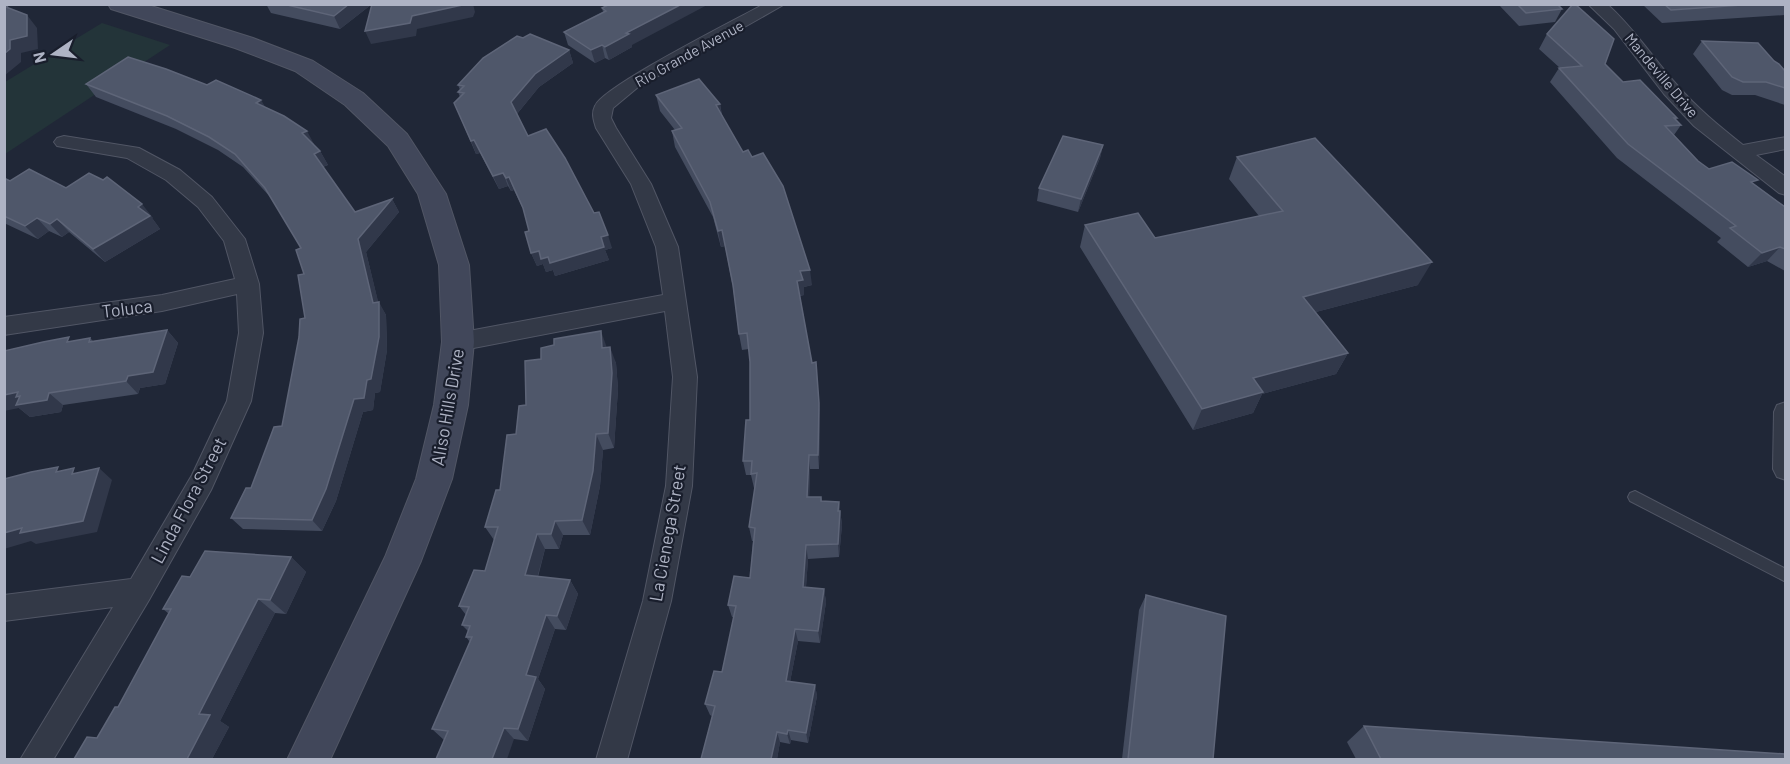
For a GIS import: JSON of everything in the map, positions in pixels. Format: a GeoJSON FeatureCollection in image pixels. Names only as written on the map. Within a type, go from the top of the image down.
{"type":"FeatureCollection","features":[{"type":"Feature","properties":{"kind":"street","name":"Aliso Hills Drive"},"geometry":{"type":"LineString","coordinates":[[119,4],[244,43],[304,66],[354,99],[398,140],[432,194],[454,265],[458,342],[451,405],[434,479],[402,561],[308,759]]}},
{"type":"Feature","properties":{"kind":"street","name":"Rio Grande Avenue"},"geometry":{"type":"LineString","coordinates":[[604,106],[631,84],[777,4]]}},
{"type":"Feature","properties":{"kind":"street","name":"Mandeville Drive"},"geometry":{"type":"LineString","coordinates":[[1596,4],[1620,25],[1671,90],[1701,122],[1785,188]]}},
{"type":"Feature","properties":{"kind":"street","name":"La Cienega Street"},"geometry":{"type":"LineString","coordinates":[[604,106],[602,118],[606,128],[641,184],[667,247],[685,377],[679,486],[657,600],[611,759]]}},
{"type":"Feature","properties":{"kind":"street","name":"Linda Flora Street"},"geometry":{"type":"LineString","coordinates":[[35,759],[139,591],[202,483],[239,401],[250,333],[248,284],[234,239],[205,202],[173,175],[132,152],[64,142]]}},
{"type":"Feature","properties":{"kind":"street"},"geometry":{"type":"LineString","coordinates":[[1737,152],[1785,143]]}},
{"type":"Feature","properties":{"kind":"street","name":"Toluca"},"geometry":{"type":"LineString","coordinates":[[4,326],[162,303],[248,284]]}},
{"type":"Feature","properties":{"kind":"street"},"geometry":{"type":"LineString","coordinates":[[458,342],[676,301]]}},
{"type":"Feature","properties":{"kind":"street"},"geometry":{"type":"LineString","coordinates":[[1785,412],[1785,468]]}},
{"type":"Feature","properties":{"kind":"street"},"geometry":{"type":"LineString","coordinates":[[4,608],[139,591]]}},
{"type":"Feature","properties":{"kind":"lane"},"geometry":{"type":"LineString","coordinates":[[1635,497],[1785,576]]}},
{"type":"Feature","properties":{"kind":"shaded area"},"geometry":{"type":"Polygon","coordinates":[[[102,23],[170,45],[5,154],[5,82],[102,23]]]}},
{"type":"Feature","properties":{"kind":"building"},"geometry":{"type":"Polygon","coordinates":[[[283,4],[349,4],[334,16],[283,4]]]}},
{"type":"Feature","properties":{"kind":"building"},"geometry":{"type":"Polygon","coordinates":[[[372,4],[467,4],[412,16],[410,23],[365,31],[372,4]]]}},
{"type":"Feature","properties":{"kind":"building"},"geometry":{"type":"Polygon","coordinates":[[[610,4],[682,4],[626,33],[629,34],[605,47],[602,45],[591,50],[564,32],[606,11],[602,8],[610,4]]]}},
{"type":"Feature","properties":{"kind":"building"},"geometry":{"type":"Polygon","coordinates":[[[1517,4],[1557,4],[1562,9],[1526,13],[1517,4]]]}},
{"type":"Feature","properties":{"kind":"building"},"geometry":{"type":"Polygon","coordinates":[[[1573,4],[1614,39],[1605,64],[1623,82],[1640,80],[1677,118],[1674,118],[1681,125],[1665,126],[1698,161],[1709,169],[1732,162],[1758,180],[1751,182],[1785,207],[1785,249],[1780,247],[1762,253],[1730,228],[1736,226],[1628,144],[1559,68],[1582,66],[1547,34],[1573,4]]]}},
{"type":"Feature","properties":{"kind":"building"},"geometry":{"type":"Polygon","coordinates":[[[1664,4],[1756,4],[1671,10],[1664,4]]]}},
{"type":"Feature","properties":{"kind":"building"},"geometry":{"type":"Polygon","coordinates":[[[4,5],[27,15],[27,36],[10,40],[10,49],[4,54],[4,5]]]}},
{"type":"Feature","properties":{"kind":"building"},"geometry":{"type":"Polygon","coordinates":[[[530,34],[569,50],[535,74],[511,102],[528,136],[546,129],[565,158],[594,213],[599,212],[608,235],[601,237],[604,247],[550,263],[548,257],[541,259],[539,251],[531,253],[525,232],[529,231],[523,208],[509,177],[506,178],[503,173],[493,176],[474,140],[471,141],[454,103],[464,93],[458,92],[464,86],[458,85],[483,58],[517,36],[523,38],[530,34]]]}},
{"type":"Feature","properties":{"kind":"building"},"geometry":{"type":"Polygon","coordinates":[[[1702,41],[1758,43],[1785,71],[1785,88],[1766,82],[1743,82],[1732,77],[1702,41]]]}},
{"type":"Feature","properties":{"kind":"building"},"geometry":{"type":"Polygon","coordinates":[[[128,57],[207,85],[216,80],[261,100],[256,103],[284,116],[307,131],[302,133],[320,151],[314,154],[355,212],[392,199],[358,239],[373,303],[379,302],[379,337],[371,379],[367,380],[364,398],[354,399],[326,489],[312,520],[231,518],[246,488],[251,488],[274,427],[282,426],[299,337],[300,319],[305,318],[298,275],[304,274],[296,250],[301,248],[265,188],[235,154],[209,137],[167,116],[86,84],[128,57]]]}},
{"type":"Feature","properties":{"kind":"building"},"geometry":{"type":"Polygon","coordinates":[[[699,79],[720,104],[716,105],[743,152],[748,150],[752,157],[763,153],[783,186],[810,270],[800,271],[803,280],[797,281],[812,363],[816,362],[819,403],[818,455],[809,455],[807,497],[821,497],[821,501],[839,502],[838,511],[840,511],[838,544],[806,545],[803,587],[824,589],[818,631],[795,629],[786,681],[815,685],[806,733],[788,730],[787,734],[777,732],[771,759],[701,759],[715,706],[705,704],[714,671],[722,672],[736,606],[728,605],[734,576],[750,578],[755,528],[749,527],[757,473],[751,474],[752,461],[743,461],[746,420],[750,420],[750,362],[747,333],[739,334],[733,285],[722,230],[718,231],[710,202],[672,131],[682,128],[656,95],[699,79]]]}},
{"type":"Feature","properties":{"kind":"building"},"geometry":{"type":"Polygon","coordinates":[[[1063,136],[1103,145],[1081,199],[1039,188],[1063,136]]]}},
{"type":"Feature","properties":{"kind":"building"},"geometry":{"type":"Polygon","coordinates":[[[1315,138],[1432,262],[1303,297],[1348,353],[1253,378],[1263,392],[1202,409],[1085,225],[1138,213],[1155,238],[1283,211],[1237,157],[1315,138]]]}},
{"type":"Feature","properties":{"kind":"building"},"geometry":{"type":"Polygon","coordinates":[[[29,169],[66,188],[89,173],[103,180],[107,177],[142,204],[138,207],[150,216],[93,249],[57,219],[50,224],[37,218],[25,226],[4,216],[4,178],[10,181],[29,169]]]}},
{"type":"Feature","properties":{"kind":"building"},"geometry":{"type":"Polygon","coordinates":[[[167,330],[153,372],[128,376],[126,381],[49,393],[47,400],[16,405],[20,396],[16,397],[18,392],[4,395],[4,351],[69,337],[67,342],[90,338],[89,342],[167,330]]]}},
{"type":"Feature","properties":{"kind":"building"},"geometry":{"type":"Polygon","coordinates":[[[601,331],[602,348],[610,347],[612,373],[608,433],[596,434],[593,471],[582,520],[555,521],[551,534],[537,534],[525,575],[570,580],[557,616],[546,615],[526,675],[536,677],[518,729],[504,728],[492,759],[436,759],[448,731],[432,729],[472,637],[466,637],[470,626],[462,625],[469,607],[459,606],[474,570],[485,571],[498,527],[485,527],[496,490],[500,490],[507,435],[516,434],[519,406],[526,405],[525,361],[541,359],[541,348],[554,345],[554,339],[601,331]]]}},
{"type":"Feature","properties":{"kind":"building"},"geometry":{"type":"Polygon","coordinates":[[[58,467],[56,472],[74,468],[72,474],[99,468],[83,521],[20,533],[22,528],[4,533],[4,479],[58,467]]]}},
{"type":"Feature","properties":{"kind":"building"},"geometry":{"type":"Polygon","coordinates":[[[205,551],[291,557],[270,600],[258,599],[199,714],[210,715],[187,759],[74,759],[87,737],[97,738],[115,707],[118,707],[171,609],[163,609],[182,576],[190,577],[205,551]]]}},
{"type":"Feature","properties":{"kind":"building"},"geometry":{"type":"Polygon","coordinates":[[[1146,595],[1226,616],[1213,759],[1128,759],[1146,595]]]}},
{"type":"Feature","properties":{"kind":"building"},"geometry":{"type":"Polygon","coordinates":[[[1364,726],[1785,754],[1785,759],[1381,759],[1364,726]]]}}]}
